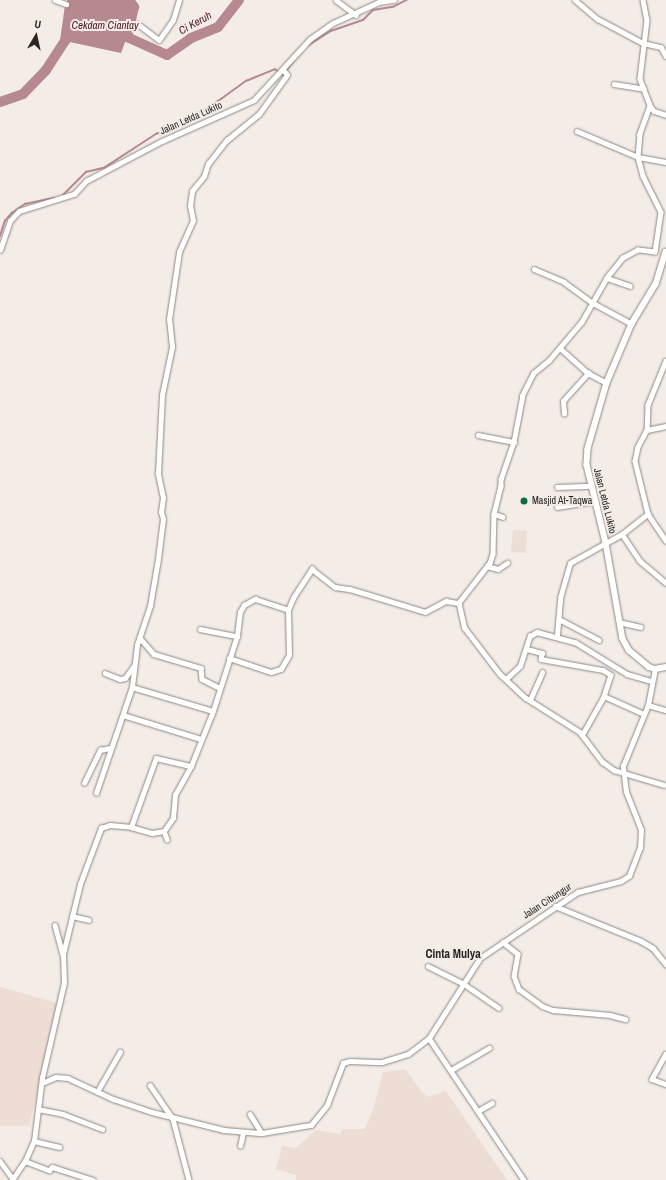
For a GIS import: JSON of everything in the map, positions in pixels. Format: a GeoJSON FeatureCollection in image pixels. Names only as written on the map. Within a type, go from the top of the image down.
{"type":"FeatureCollection","features":[{"type":"Feature","properties":{"kind":"street"},"geometry":{"type":"LineString","coordinates":[[55,0],[66,4]]}},
{"type":"Feature","properties":{"kind":"street"},"geometry":{"type":"LineString","coordinates":[[138,24],[159,40],[172,20],[179,0]]}},
{"type":"Feature","properties":{"kind":"street"},"geometry":{"type":"LineString","coordinates":[[336,0],[356,15]]}},
{"type":"Feature","properties":{"kind":"street","name":"Jalan Letda Lukito"},"geometry":{"type":"LineString","coordinates":[[0,250],[10,221],[18,212],[74,194],[86,181],[162,141],[254,100],[283,72],[310,39],[333,22],[356,15],[379,2],[394,0]]}},
{"type":"Feature","properties":{"kind":"street"},"geometry":{"type":"LineString","coordinates":[[575,0],[598,19],[643,43],[661,47],[666,56]]}},
{"type":"Feature","properties":{"kind":"street"},"geometry":{"type":"LineString","coordinates":[[643,0],[647,20],[643,43],[640,79],[650,106],[654,111],[666,115]]}},
{"type":"Feature","properties":{"kind":"street"},"geometry":{"type":"LineString","coordinates":[[96,793],[110,748],[132,687],[133,667],[150,606],[162,532],[163,498],[158,474],[162,395],[172,355],[169,319],[179,252],[193,221],[190,206],[192,191],[204,176],[208,164],[234,134],[259,114],[283,72]]}},
{"type":"Feature","properties":{"kind":"street"},"geometry":{"type":"LineString","coordinates":[[614,84],[644,89]]}},
{"type":"Feature","properties":{"kind":"street"},"geometry":{"type":"LineString","coordinates":[[650,106],[640,134],[638,157],[643,176],[661,212],[655,252]]}},
{"type":"Feature","properties":{"kind":"street"},"geometry":{"type":"LineString","coordinates":[[578,131],[638,157],[666,162]]}},
{"type":"Feature","properties":{"kind":"street"},"geometry":{"type":"LineString","coordinates":[[459,603],[487,566],[495,543],[494,514],[504,465],[514,442],[523,395],[534,373],[560,348],[582,322],[607,278],[622,258],[638,250],[666,253]]}},
{"type":"Feature","properties":{"kind":"street","name":"Jalan Letda Lukito"},"geometry":{"type":"LineString","coordinates":[[656,669],[649,667],[629,650],[619,622],[606,543],[587,472],[588,449],[607,383],[632,324],[656,284],[666,253]]}},
{"type":"Feature","properties":{"kind":"street"},"geometry":{"type":"LineString","coordinates":[[534,269],[564,282],[593,303],[632,324]]}},
{"type":"Feature","properties":{"kind":"street"},"geometry":{"type":"LineString","coordinates":[[607,278],[630,286]]}},
{"type":"Feature","properties":{"kind":"street"},"geometry":{"type":"LineString","coordinates":[[560,348],[588,373],[607,383]]}},
{"type":"Feature","properties":{"kind":"street"},"geometry":{"type":"LineString","coordinates":[[666,361],[648,405],[647,430],[638,447],[635,461],[648,514],[666,541]]}},
{"type":"Feature","properties":{"kind":"street"},"geometry":{"type":"LineString","coordinates":[[564,414],[563,402],[588,373]]}},
{"type":"Feature","properties":{"kind":"street"},"geometry":{"type":"LineString","coordinates":[[647,430],[666,426]]}},
{"type":"Feature","properties":{"kind":"street"},"geometry":{"type":"LineString","coordinates":[[478,434],[514,442]]}},
{"type":"Feature","properties":{"kind":"street"},"geometry":{"type":"LineString","coordinates":[[557,487],[591,486]]}},
{"type":"Feature","properties":{"kind":"street"},"geometry":{"type":"LineString","coordinates":[[557,507],[596,501]]}},
{"type":"Feature","properties":{"kind":"street"},"geometry":{"type":"LineString","coordinates":[[494,514],[503,516]]}},
{"type":"Feature","properties":{"kind":"street"},"geometry":{"type":"LineString","coordinates":[[557,635],[560,598],[570,563],[622,534],[648,514]]}},
{"type":"Feature","properties":{"kind":"street"},"geometry":{"type":"LineString","coordinates":[[622,534],[640,561],[665,580]]}},
{"type":"Feature","properties":{"kind":"street"},"geometry":{"type":"LineString","coordinates":[[487,566],[498,569],[507,563]]}},
{"type":"Feature","properties":{"kind":"street"},"geometry":{"type":"LineString","coordinates":[[229,658],[271,672],[281,669],[289,655],[288,610],[293,598],[312,569],[336,587],[350,588],[425,612],[446,601],[459,603]]}},
{"type":"Feature","properties":{"kind":"street"},"geometry":{"type":"LineString","coordinates":[[63,954],[80,884],[101,828],[110,825],[132,827],[152,833],[164,831],[173,818],[175,795],[200,748],[201,739],[213,711],[236,636],[240,612],[251,600],[262,600],[288,610]]}},
{"type":"Feature","properties":{"kind":"street"},"geometry":{"type":"LineString","coordinates":[[459,603],[465,628],[506,679],[530,700],[582,735],[603,762],[622,774],[664,785]]}},
{"type":"Feature","properties":{"kind":"street"},"geometry":{"type":"LineString","coordinates":[[559,619],[599,640]]}},
{"type":"Feature","properties":{"kind":"street"},"geometry":{"type":"LineString","coordinates":[[619,622],[640,627]]}},
{"type":"Feature","properties":{"kind":"street"},"geometry":{"type":"LineString","coordinates":[[200,629],[236,636]]}},
{"type":"Feature","properties":{"kind":"street"},"geometry":{"type":"LineString","coordinates":[[506,679],[520,666],[527,649],[530,636],[537,632],[557,635],[576,642],[627,674],[652,681]]}},
{"type":"Feature","properties":{"kind":"street"},"geometry":{"type":"LineString","coordinates":[[140,638],[154,654],[201,668],[202,679],[220,688]]}},
{"type":"Feature","properties":{"kind":"street"},"geometry":{"type":"LineString","coordinates":[[527,649],[542,653],[541,659],[603,670],[611,675],[604,696],[582,735]]}},
{"type":"Feature","properties":{"kind":"street"},"geometry":{"type":"LineString","coordinates":[[622,774],[625,757],[648,705],[652,681],[656,669],[666,666]]}},
{"type":"Feature","properties":{"kind":"street"},"geometry":{"type":"LineString","coordinates":[[105,673],[120,679],[125,678],[133,667]]}},
{"type":"Feature","properties":{"kind":"street"},"geometry":{"type":"LineString","coordinates":[[530,700],[542,673]]}},
{"type":"Feature","properties":{"kind":"street"},"geometry":{"type":"LineString","coordinates":[[132,687],[213,711]]}},
{"type":"Feature","properties":{"kind":"street"},"geometry":{"type":"LineString","coordinates":[[604,696],[644,714]]}},
{"type":"Feature","properties":{"kind":"street"},"geometry":{"type":"LineString","coordinates":[[648,705],[666,710]]}},
{"type":"Feature","properties":{"kind":"street"},"geometry":{"type":"LineString","coordinates":[[123,715],[201,739]]}},
{"type":"Feature","properties":{"kind":"street"},"geometry":{"type":"LineString","coordinates":[[84,783],[100,750],[110,748]]}},
{"type":"Feature","properties":{"kind":"street"},"geometry":{"type":"LineString","coordinates":[[132,827],[154,760],[163,758],[191,766]]}},
{"type":"Feature","properties":{"kind":"street","name":"Jalan Cibungur"},"geometry":{"type":"LineString","coordinates":[[262,1133],[311,1125],[327,1105],[344,1063],[394,1060],[408,1054],[429,1038],[480,958],[555,906],[578,892],[621,881],[632,871],[640,848],[641,830],[622,774]]}},
{"type":"Feature","properties":{"kind":"street"},"geometry":{"type":"LineString","coordinates":[[164,831],[167,839]]}},
{"type":"Feature","properties":{"kind":"street"},"geometry":{"type":"LineString","coordinates":[[555,906],[641,941],[653,948],[666,964]]}},
{"type":"Feature","properties":{"kind":"street"},"geometry":{"type":"LineString","coordinates":[[72,916],[89,920]]}},
{"type":"Feature","properties":{"kind":"street"},"geometry":{"type":"LineString","coordinates":[[0,1161],[13,1179],[25,1161],[34,1141],[42,1083],[64,983],[63,954],[55,925]]}},
{"type":"Feature","properties":{"kind":"street"},"geometry":{"type":"LineString","coordinates":[[502,942],[518,954],[514,976],[519,989],[542,1006],[553,1010],[610,1015],[625,1019]]}},
{"type":"Feature","properties":{"kind":"street"},"geometry":{"type":"LineString","coordinates":[[428,966],[464,984],[499,1008]]}},
{"type":"Feature","properties":{"kind":"street"},"geometry":{"type":"LineString","coordinates":[[429,1038],[524,1180]]}},
{"type":"Feature","properties":{"kind":"street"},"geometry":{"type":"LineString","coordinates":[[451,1070],[488,1048]]}},
{"type":"Feature","properties":{"kind":"street"},"geometry":{"type":"LineString","coordinates":[[98,1092],[120,1052]]}},
{"type":"Feature","properties":{"kind":"street"},"geometry":{"type":"LineString","coordinates":[[666,1054],[652,1077],[666,1084]]}},
{"type":"Feature","properties":{"kind":"street"},"geometry":{"type":"LineString","coordinates":[[42,1083],[62,1076],[98,1092],[173,1119],[243,1133],[262,1133]]}},
{"type":"Feature","properties":{"kind":"street"},"geometry":{"type":"LineString","coordinates":[[150,1085],[173,1119],[189,1180]]}},
{"type":"Feature","properties":{"kind":"street"},"geometry":{"type":"LineString","coordinates":[[478,1111],[492,1103]]}},
{"type":"Feature","properties":{"kind":"street"},"geometry":{"type":"LineString","coordinates":[[38,1109],[63,1114],[102,1129]]}},
{"type":"Feature","properties":{"kind":"street"},"geometry":{"type":"LineString","coordinates":[[250,1114],[262,1133]]}},
{"type":"Feature","properties":{"kind":"street"},"geometry":{"type":"LineString","coordinates":[[240,1146],[243,1133]]}},
{"type":"Feature","properties":{"kind":"street"},"geometry":{"type":"LineString","coordinates":[[34,1141],[58,1146]]}},
{"type":"Feature","properties":{"kind":"street"},"geometry":{"type":"LineString","coordinates":[[25,1161],[49,1170],[52,1166],[93,1180]]}},
{"type":"Feature","properties":{"kind":"shaded area"},"geometry":{"type":"Polygon","coordinates":[[[513,530],[527,531],[526,553],[511,552],[513,530]]]}},
{"type":"Feature","properties":{"kind":"shaded area"},"geometry":{"type":"Polygon","coordinates":[[[0,987],[61,1004],[29,1126],[0,1126],[0,987]]]}},
{"type":"Feature","properties":{"kind":"shaded area"},"geometry":{"type":"Polygon","coordinates":[[[406,1070],[421,1091],[428,1097],[446,1091],[507,1180],[296,1180],[296,1175],[276,1169],[282,1146],[296,1148],[316,1130],[340,1134],[343,1129],[365,1129],[374,1107],[383,1072],[406,1070]]]}},
{"type":"Feature","properties":{"kind":"water","name":"Cekdam Ciantay"},"geometry":{"type":"Polygon","coordinates":[[[73,0],[129,0],[134,7],[127,37],[121,53],[65,41],[66,24],[73,0]]]}},
{"type":"Feature","properties":{"kind":"waterway","name":"Ci Keruh"},"geometry":{"type":"LineString","coordinates":[[0,102],[23,94],[46,70],[65,41],[70,7],[73,0]]}},
{"type":"Feature","properties":{"kind":"waterway","name":"Ci Keruh"},"geometry":{"type":"LineString","coordinates":[[129,0],[134,7],[127,37],[167,55],[191,38],[218,27],[239,0]]}},
{"type":"Feature","properties":{"kind":"waterway"},"geometry":{"type":"LineString","coordinates":[[306,47],[331,31],[363,20],[373,10],[393,7],[407,0]]}},
{"type":"Feature","properties":{"kind":"waterway"},"geometry":{"type":"LineString","coordinates":[[63,195],[86,172],[104,168],[156,134],[181,123],[221,99],[246,81],[275,69],[283,75],[300,53]]}},
{"type":"Feature","properties":{"kind":"waterway"},"geometry":{"type":"LineString","coordinates":[[0,236],[5,221],[12,213],[25,204],[54,198]]}},
{"type":"Feature","properties":{"kind":"place","name":"Masjid At-Taqwa"},"geometry":{"type":"Point","coordinates":[524,501]}},
{"type":"Feature","properties":{"kind":"district","name":"Cinta Mulya"},"geometry":{"type":"Point","coordinates":[453,955]}}]}
